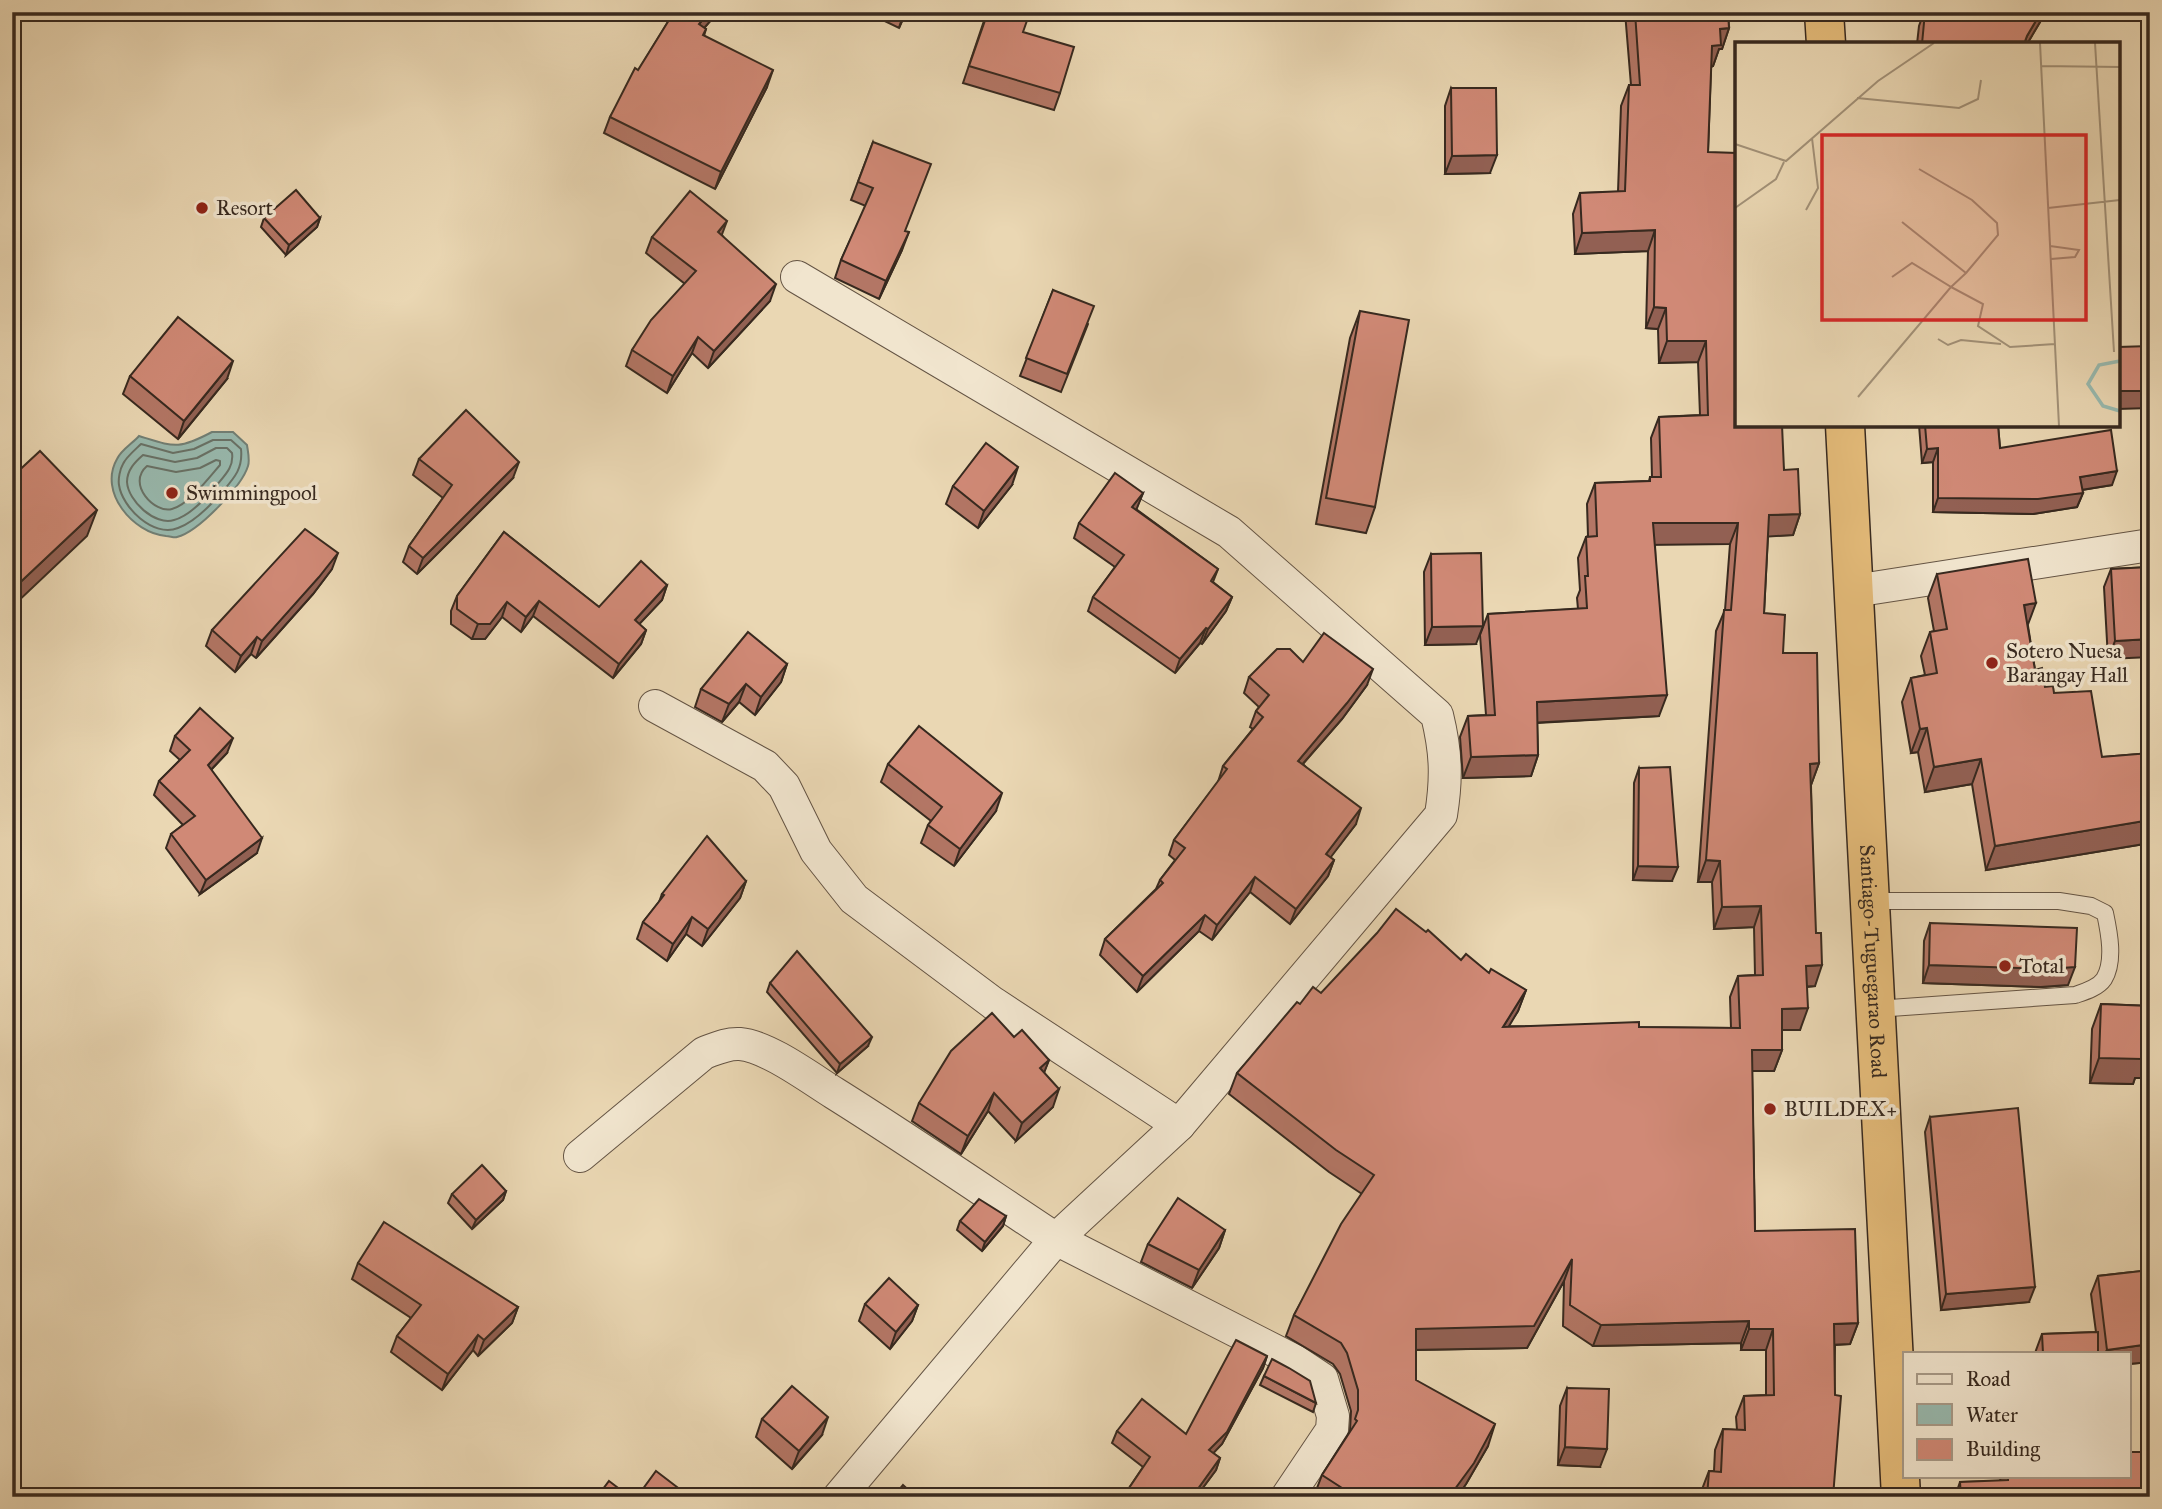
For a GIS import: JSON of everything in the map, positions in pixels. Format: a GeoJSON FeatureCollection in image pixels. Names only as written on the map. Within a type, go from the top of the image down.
{"type":"FeatureCollection","features":[{"type":"Feature","properties":{"kind":"highway"},"geometry":{"type":"LineString","coordinates":[[1824,12],[1826,42]]}},
{"type":"Feature","properties":{"kind":"highway","name":"Santiago-Tuguegarao Road"},"geometry":{"type":"LineString","coordinates":[[1845,427],[1901,1497]]}},
{"type":"Feature","properties":{"kind":"street"},"geometry":{"type":"LineString","coordinates":[[797,277],[1229,532],[1437,715],[1445,749],[1446,786],[1441,815],[1179,1125],[1056,1239],[839,1497]]}},
{"type":"Feature","properties":{"kind":"street"},"geometry":{"type":"LineString","coordinates":[[1854,590],[2150,545]]}},
{"type":"Feature","properties":{"kind":"street"},"geometry":{"type":"LineString","coordinates":[[655,705],[765,766],[784,786],[816,851],[854,899],[993,1003],[1179,1125]]}},
{"type":"Feature","properties":{"kind":"street"},"geometry":{"type":"LineString","coordinates":[[580,1156],[704,1053],[722,1046],[740,1044],[789,1064],[1056,1239],[1295,1361],[1322,1379],[1333,1416],[1332,1430],[1287,1497]]}},
{"type":"Feature","properties":{"kind":"lane"},"geometry":{"type":"LineString","coordinates":[[1870,901],[2059,901],[2091,906],[2105,913],[2109,936],[2109,962],[2104,980],[2075,995],[1876,1009]]}},
{"type":"Feature","properties":{"kind":"water","name":"Swimmingpool"},"geometry":{"type":"Polygon","coordinates":[[[212,432],[233,432],[247,445],[249,456],[244,475],[218,507],[196,527],[176,537],[154,533],[131,519],[115,497],[112,485],[112,472],[121,453],[139,436],[176,445],[191,442],[212,432]]]}},
{"type":"Feature","properties":{"kind":"building"},"geometry":{"type":"Polygon","coordinates":[[[674,12],[709,12],[699,24],[706,29],[703,35],[773,70],[721,172],[610,117],[635,68],[638,70],[674,12]]]}},
{"type":"Feature","properties":{"kind":"building"},"geometry":{"type":"Polygon","coordinates":[[[988,12],[1030,12],[1023,32],[1074,47],[1060,93],[969,66],[988,12]]]}},
{"type":"Feature","properties":{"kind":"building"},"geometry":{"type":"Polygon","coordinates":[[[1635,12],[1728,12],[1729,28],[1720,29],[1721,45],[1712,46],[1708,152],[1735,153],[1735,427],[1782,427],[1784,470],[1798,469],[1800,514],[1769,515],[1764,613],[1785,615],[1783,653],[1817,653],[1819,763],[1810,764],[1816,933],[1821,933],[1822,965],[1806,966],[1808,1008],[1782,1009],[1782,1050],[1752,1050],[1755,1231],[1855,1229],[1858,1323],[1834,1324],[1835,1395],[1841,1396],[1833,1497],[1707,1497],[1709,1471],[1721,1472],[1723,1429],[1745,1430],[1744,1396],[1774,1395],[1773,1329],[1749,1329],[1749,1321],[1601,1325],[1570,1305],[1572,1259],[1534,1326],[1416,1329],[1416,1380],[1495,1424],[1474,1463],[1449,1497],[1356,1497],[1322,1475],[1357,1421],[1358,1390],[1347,1353],[1341,1343],[1294,1315],[1341,1224],[1374,1175],[1336,1150],[1237,1073],[1297,1002],[1300,1004],[1313,987],[1321,993],[1396,909],[1426,932],[1428,930],[1461,960],[1466,954],[1489,973],[1491,969],[1526,990],[1503,1027],[1639,1022],[1639,1027],[1740,1028],[1738,976],[1763,975],[1761,906],[1722,907],[1720,861],[1706,860],[1724,610],[1731,610],[1738,523],[1653,523],[1667,695],[1537,702],[1538,755],[1471,757],[1468,716],[1495,715],[1488,614],[1587,608],[1586,537],[1597,536],[1595,483],[1650,481],[1650,477],[1661,477],[1659,417],[1708,415],[1706,341],[1667,341],[1666,308],[1654,307],[1655,230],[1582,233],[1580,193],[1625,191],[1629,85],[1640,85],[1635,12]]]}},
{"type":"Feature","properties":{"kind":"building"},"geometry":{"type":"Polygon","coordinates":[[[1925,12],[2041,12],[2025,42],[1922,42],[1925,12]]]}},
{"type":"Feature","properties":{"kind":"building"},"geometry":{"type":"Polygon","coordinates":[[[1451,88],[1496,88],[1497,155],[1452,156],[1451,88]]]}},
{"type":"Feature","properties":{"kind":"building"},"geometry":{"type":"Polygon","coordinates":[[[873,142],[931,164],[905,231],[909,232],[886,281],[841,260],[873,188],[858,182],[873,142]]]}},
{"type":"Feature","properties":{"kind":"building"},"geometry":{"type":"Polygon","coordinates":[[[296,190],[320,218],[289,245],[264,218],[296,190]]]}},
{"type":"Feature","properties":{"kind":"building"},"geometry":{"type":"Polygon","coordinates":[[[690,191],[727,221],[718,232],[776,284],[714,351],[698,337],[673,376],[632,350],[651,320],[696,271],[652,237],[690,191]]]}},
{"type":"Feature","properties":{"kind":"building"},"geometry":{"type":"Polygon","coordinates":[[[2150,220],[2150,259],[2148,259],[2150,220]]]}},
{"type":"Feature","properties":{"kind":"building"},"geometry":{"type":"Polygon","coordinates":[[[1053,290],[1094,306],[1067,374],[1026,358],[1053,290]]]}},
{"type":"Feature","properties":{"kind":"building"},"geometry":{"type":"Polygon","coordinates":[[[1360,311],[1409,320],[1375,507],[1326,498],[1360,311]]]}},
{"type":"Feature","properties":{"kind":"building"},"geometry":{"type":"Polygon","coordinates":[[[178,317],[233,361],[184,421],[130,376],[178,317]]]}},
{"type":"Feature","properties":{"kind":"building"},"geometry":{"type":"Polygon","coordinates":[[[2150,346],[2150,391],[2120,391],[2120,347],[2150,346]]]}},
{"type":"Feature","properties":{"kind":"building"},"geometry":{"type":"Polygon","coordinates":[[[466,410],[519,462],[423,558],[409,546],[452,485],[419,459],[466,410]]]}},
{"type":"Feature","properties":{"kind":"building"},"geometry":{"type":"Polygon","coordinates":[[[1925,427],[1998,427],[2000,448],[2111,430],[2117,471],[2080,477],[2083,493],[2038,499],[1938,498],[1938,448],[1927,449],[1925,427]]]}},
{"type":"Feature","properties":{"kind":"building"},"geometry":{"type":"Polygon","coordinates":[[[986,443],[1018,467],[984,511],[953,486],[986,443]]]}},
{"type":"Feature","properties":{"kind":"building"},"geometry":{"type":"Polygon","coordinates":[[[40,451],[97,510],[12,590],[12,477],[40,451]]]}},
{"type":"Feature","properties":{"kind":"building"},"geometry":{"type":"Polygon","coordinates":[[[1115,473],[1143,493],[1132,507],[1218,569],[1211,581],[1232,597],[1208,629],[1206,628],[1180,659],[1093,597],[1124,555],[1079,523],[1115,473]]]}},
{"type":"Feature","properties":{"kind":"building"},"geometry":{"type":"Polygon","coordinates":[[[305,529],[338,553],[262,641],[257,637],[241,656],[212,630],[305,529]]]}},
{"type":"Feature","properties":{"kind":"building"},"geometry":{"type":"Polygon","coordinates":[[[504,532],[599,607],[641,561],[667,585],[635,620],[646,630],[619,664],[539,601],[526,617],[507,602],[490,624],[478,624],[457,609],[457,596],[504,532]]]}},
{"type":"Feature","properties":{"kind":"building"},"geometry":{"type":"Polygon","coordinates":[[[1481,553],[1483,626],[1432,627],[1431,554],[1481,553]]]}},
{"type":"Feature","properties":{"kind":"building"},"geometry":{"type":"Polygon","coordinates":[[[2028,559],[2036,603],[2024,605],[2035,670],[2042,668],[2045,687],[2053,686],[2054,693],[2091,691],[2102,757],[2150,753],[2150,820],[1995,846],[1981,759],[1934,767],[1927,728],[1920,729],[1911,678],[1937,673],[1930,632],[1947,629],[1937,574],[2028,559]]]}},
{"type":"Feature","properties":{"kind":"building"},"geometry":{"type":"Polygon","coordinates":[[[2150,567],[2150,639],[2115,641],[2111,569],[2150,567]]]}},
{"type":"Feature","properties":{"kind":"building"},"geometry":{"type":"Polygon","coordinates":[[[748,632],[787,664],[761,697],[746,684],[729,704],[701,689],[748,632]]]}},
{"type":"Feature","properties":{"kind":"building"},"geometry":{"type":"Polygon","coordinates":[[[1324,633],[1373,669],[1298,761],[1361,808],[1326,854],[1334,860],[1296,909],[1255,877],[1217,925],[1205,915],[1143,976],[1105,939],[1163,883],[1160,880],[1185,848],[1174,840],[1227,769],[1223,766],[1263,717],[1256,711],[1269,695],[1249,677],[1277,649],[1290,649],[1303,662],[1324,633]]]}},
{"type":"Feature","properties":{"kind":"building"},"geometry":{"type":"Polygon","coordinates":[[[200,708],[233,738],[208,765],[262,838],[206,880],[171,834],[195,816],[159,781],[190,750],[175,736],[200,708]]]}},
{"type":"Feature","properties":{"kind":"building"},"geometry":{"type":"Polygon","coordinates":[[[919,726],[1002,793],[960,849],[928,825],[942,807],[888,764],[919,726]]]}},
{"type":"Feature","properties":{"kind":"building"},"geometry":{"type":"Polygon","coordinates":[[[1670,767],[1678,867],[1638,866],[1639,768],[1670,767]]]}},
{"type":"Feature","properties":{"kind":"building"},"geometry":{"type":"Polygon","coordinates":[[[707,836],[746,881],[708,929],[692,917],[673,944],[643,922],[707,836]]]}},
{"type":"Feature","properties":{"kind":"building"},"geometry":{"type":"Polygon","coordinates":[[[1930,923],[2077,928],[2075,967],[2048,969],[1929,965],[1930,923]]]}},
{"type":"Feature","properties":{"kind":"building"},"geometry":{"type":"Polygon","coordinates":[[[797,951],[872,1037],[840,1064],[770,983],[797,951]]]}},
{"type":"Feature","properties":{"kind":"building"},"geometry":{"type":"Polygon","coordinates":[[[2101,1004],[2150,1006],[2150,1054],[2142,1054],[2142,1059],[2099,1058],[2101,1004]]]}},
{"type":"Feature","properties":{"kind":"building"},"geometry":{"type":"Polygon","coordinates":[[[992,1013],[1014,1037],[1022,1030],[1049,1060],[1040,1068],[1059,1089],[1022,1123],[994,1093],[968,1136],[919,1103],[951,1051],[992,1013]]]}},
{"type":"Feature","properties":{"kind":"building"},"geometry":{"type":"Polygon","coordinates":[[[2018,1108],[2035,1287],[1946,1294],[1930,1117],[2018,1108]]]}},
{"type":"Feature","properties":{"kind":"building"},"geometry":{"type":"Polygon","coordinates":[[[482,1165],[506,1191],[476,1220],[452,1194],[482,1165]]]}},
{"type":"Feature","properties":{"kind":"building"},"geometry":{"type":"Polygon","coordinates":[[[1178,1198],[1225,1230],[1199,1270],[1148,1244],[1178,1198]]]}},
{"type":"Feature","properties":{"kind":"building"},"geometry":{"type":"Polygon","coordinates":[[[979,1199],[1006,1216],[985,1242],[960,1221],[979,1199]]]}},
{"type":"Feature","properties":{"kind":"building"},"geometry":{"type":"Polygon","coordinates":[[[384,1222],[518,1307],[484,1340],[478,1335],[448,1374],[397,1336],[421,1305],[358,1263],[384,1222]]]}},
{"type":"Feature","properties":{"kind":"building"},"geometry":{"type":"Polygon","coordinates":[[[2150,1270],[2150,1344],[2107,1350],[2098,1276],[2150,1270]]]}},
{"type":"Feature","properties":{"kind":"building"},"geometry":{"type":"Polygon","coordinates":[[[889,1278],[918,1305],[896,1332],[865,1304],[889,1278]]]}},
{"type":"Feature","properties":{"kind":"building"},"geometry":{"type":"Polygon","coordinates":[[[2098,1332],[2098,1352],[2043,1352],[2042,1334],[2098,1332]]]}},
{"type":"Feature","properties":{"kind":"building"},"geometry":{"type":"Polygon","coordinates":[[[1236,1340],[1267,1356],[1227,1432],[1209,1450],[1220,1458],[1192,1497],[1123,1497],[1150,1457],[1117,1431],[1142,1399],[1186,1434],[1236,1340]]]}},
{"type":"Feature","properties":{"kind":"building"},"geometry":{"type":"Polygon","coordinates":[[[1272,1359],[1310,1381],[1316,1403],[1264,1376],[1272,1359]]]}},
{"type":"Feature","properties":{"kind":"building"},"geometry":{"type":"Polygon","coordinates":[[[792,1386],[828,1417],[799,1451],[762,1419],[792,1386]]]}},
{"type":"Feature","properties":{"kind":"building"},"geometry":{"type":"Polygon","coordinates":[[[1567,1388],[1609,1389],[1607,1449],[1565,1447],[1567,1388]]]}},
{"type":"Feature","properties":{"kind":"building"},"geometry":{"type":"Polygon","coordinates":[[[2130,1452],[2150,1452],[2150,1497],[1961,1497],[1960,1482],[2130,1478],[2130,1452]]]}},
{"type":"Feature","properties":{"kind":"building"},"geometry":{"type":"Polygon","coordinates":[[[656,1471],[690,1497],[637,1497],[656,1471]]]}},
{"type":"Feature","properties":{"kind":"building"},"geometry":{"type":"Polygon","coordinates":[[[609,1481],[630,1497],[597,1497],[609,1481]]]}},
{"type":"Feature","properties":{"kind":"building"},"geometry":{"type":"Polygon","coordinates":[[[903,1485],[916,1497],[893,1497],[903,1485]]]}},
{"type":"Feature","properties":{"kind":"place","name":"Resort"},"geometry":{"type":"Point","coordinates":[202,208]}},
{"type":"Feature","properties":{"kind":"place","name":"Swimmingpool"},"geometry":{"type":"Point","coordinates":[172,493]}},
{"type":"Feature","properties":{"kind":"place","name":"Sotero Nuesa Barangay Hall"},"geometry":{"type":"Point","coordinates":[1992,663]}},
{"type":"Feature","properties":{"kind":"place","name":"Total"},"geometry":{"type":"Point","coordinates":[2005,966]}},
{"type":"Feature","properties":{"kind":"place","name":"BUILDEX+"},"geometry":{"type":"Point","coordinates":[1770,1109]}}]}
